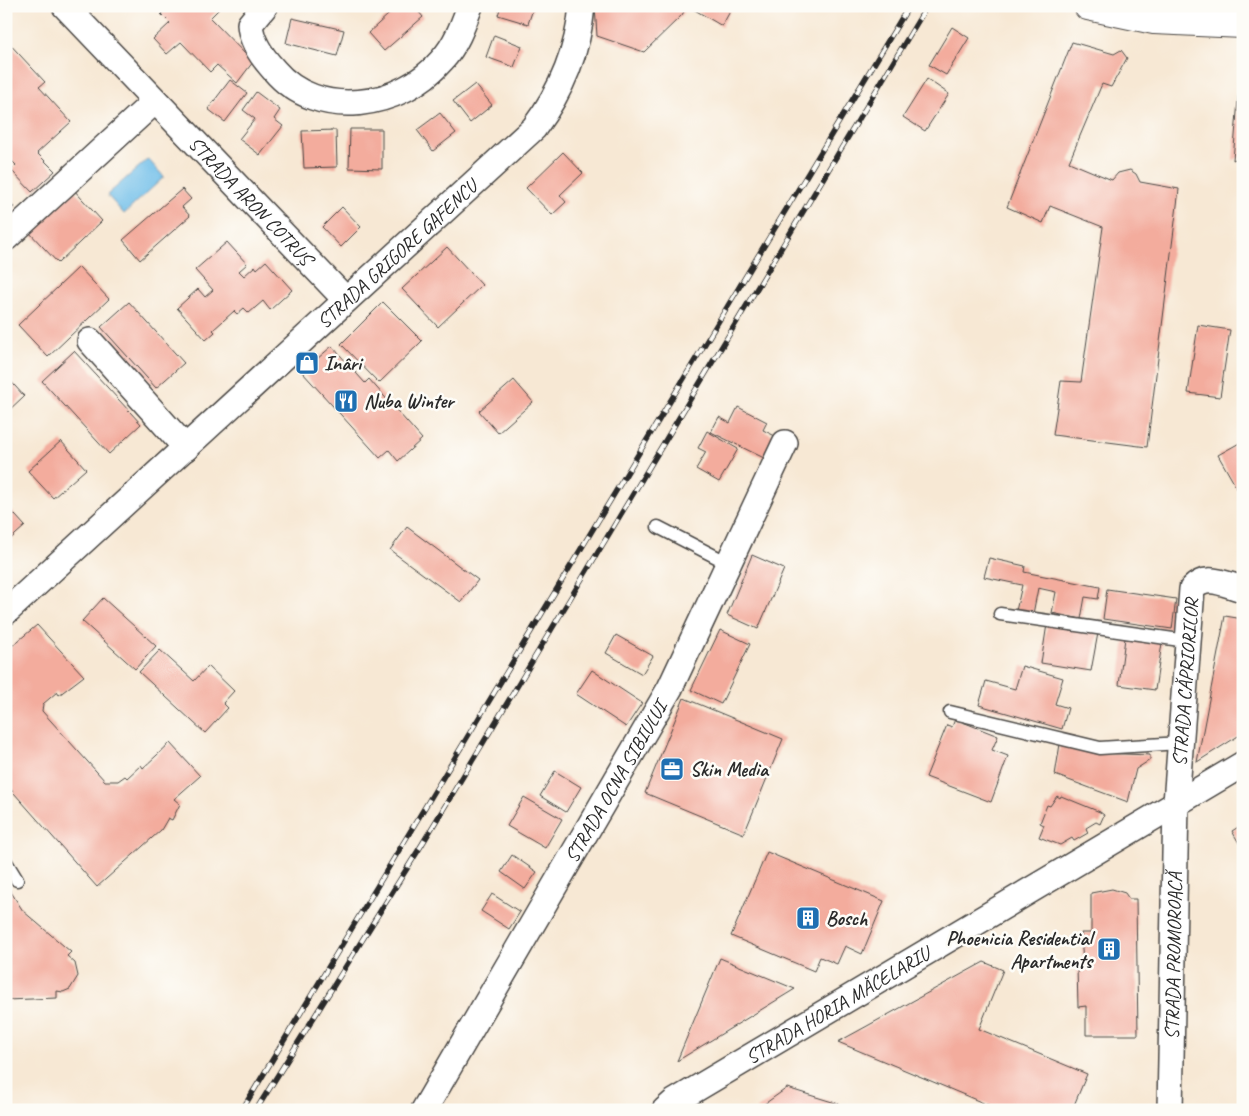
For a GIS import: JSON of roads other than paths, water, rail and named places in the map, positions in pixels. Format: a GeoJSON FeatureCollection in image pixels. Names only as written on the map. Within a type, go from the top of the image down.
{"type":"FeatureCollection","features":[{"type":"Feature","properties":{"kind":"street","name":"STRADA ARON COTRUȘ"},"geometry":{"type":"LineString","coordinates":[[65,6],[346,300]]}},
{"type":"Feature","properties":{"kind":"street"},"geometry":{"type":"LineString","coordinates":[[265,6],[250,24],[250,34],[267,63],[281,79],[300,92],[320,100],[344,104],[373,101],[398,93],[424,78],[443,60],[458,36],[470,6]]}},
{"type":"Feature","properties":{"kind":"street","name":"STRADA GRIGORE GAFENCU"},"geometry":{"type":"LineString","coordinates":[[6,612],[534,128],[554,102],[570,62],[580,25],[582,6]]}},
{"type":"Feature","properties":{"kind":"street"},"geometry":{"type":"LineString","coordinates":[[1088,6],[1154,20],[1243,24]]}},
{"type":"Feature","properties":{"kind":"street"},"geometry":{"type":"LineString","coordinates":[[6,238],[155,101]]}},
{"type":"Feature","properties":{"kind":"street"},"geometry":{"type":"LineString","coordinates":[[90,342],[186,448]]}},
{"type":"Feature","properties":{"kind":"street","name":"STRADA OCNA SIBIULUI"},"geometry":{"type":"LineString","coordinates":[[424,1110],[670,688],[785,443]]}},
{"type":"Feature","properties":{"kind":"street","name":"STRADA CĂPRIORILOR"},"geometry":{"type":"LineString","coordinates":[[1176,802],[1192,589],[1198,582],[1208,579],[1243,588]]}},
{"type":"Feature","properties":{"kind":"street","name":"STRADA HORIA MĂCELARIU"},"geometry":{"type":"LineString","coordinates":[[665,1110],[674,1102],[1176,802],[1243,764]]}},
{"type":"Feature","properties":{"kind":"street","name":"STRADA PROMOROACĂ"},"geometry":{"type":"LineString","coordinates":[[1170,1110],[1176,802]]}},
{"type":"Feature","properties":{"kind":"lane"},"geometry":{"type":"LineString","coordinates":[[658,526],[728,563]]}},
{"type":"Feature","properties":{"kind":"lane"},"geometry":{"type":"LineString","coordinates":[[1000,614],[1187,641]]}},
{"type":"Feature","properties":{"kind":"lane"},"geometry":{"type":"LineString","coordinates":[[950,712],[1100,748],[1180,743]]}},
{"type":"Feature","properties":{"kind":"lane"},"geometry":{"type":"LineString","coordinates":[[6,862],[16,880]]}},
{"type":"Feature","properties":{"kind":"water"},"geometry":{"type":"Polygon","coordinates":[[[148,159],[164,177],[124,214],[107,195],[148,159]]]}},
{"type":"Feature","properties":{"kind":"railway"},"geometry":{"type":"LineString","coordinates":[[242,1110],[909,6]]}},
{"type":"Feature","properties":{"kind":"railway"},"geometry":{"type":"LineString","coordinates":[[256,1110],[421,846],[927,6]]}},
{"type":"Feature","properties":{"kind":"place","name":"Inâri"},"geometry":{"type":"Point","coordinates":[307,363]}},
{"type":"Feature","properties":{"kind":"place","name":"Nuba Winter"},"geometry":{"type":"Point","coordinates":[346,401]}},
{"type":"Feature","properties":{"kind":"place","name":"Skin Media"},"geometry":{"type":"Point","coordinates":[672,769]}},
{"type":"Feature","properties":{"kind":"place","name":"Bosch"},"geometry":{"type":"Point","coordinates":[808,918]}},
{"type":"Feature","properties":{"kind":"place","name":"Phoenicia Residential Apartments"},"geometry":{"type":"Point","coordinates":[1109,949]}}]}
